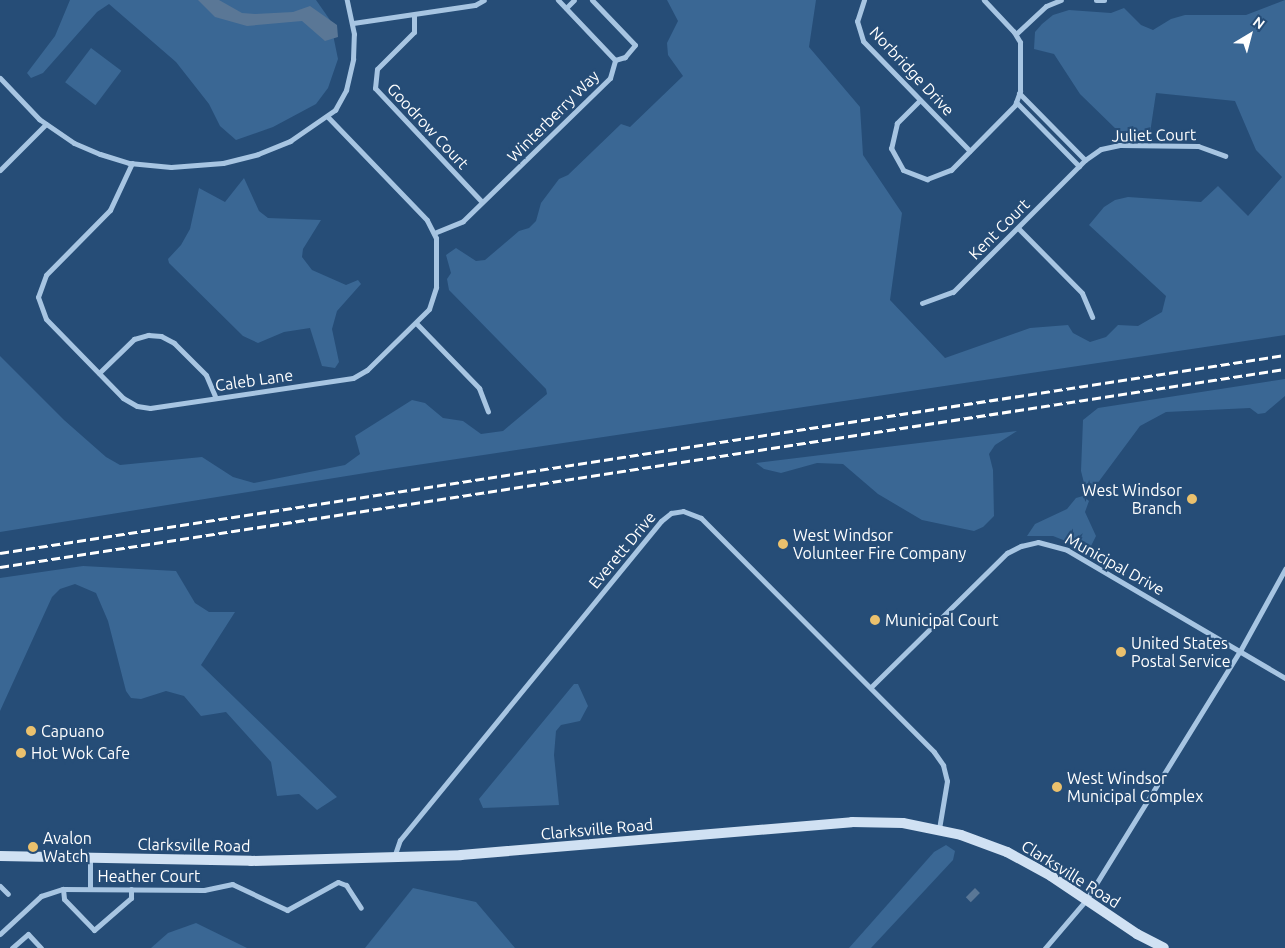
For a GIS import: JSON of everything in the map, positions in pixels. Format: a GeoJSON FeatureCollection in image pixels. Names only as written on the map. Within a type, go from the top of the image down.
{"type":"FeatureCollection","features":[{"type":"Feature","properties":{"kind":"street"},"geometry":{"type":"LineString","coordinates":[[0,78],[23,105],[46,124],[86,149],[132,163],[171,168],[236,160],[286,143],[328,117],[348,84],[354,46],[353,23],[347,0]]}},
{"type":"Feature","properties":{"kind":"street"},"geometry":{"type":"LineString","coordinates":[[353,23],[475,5],[484,0]]}},
{"type":"Feature","properties":{"kind":"street","name":"Winterberry Way"},"geometry":{"type":"LineString","coordinates":[[434,233],[459,224],[606,83],[615,60],[558,0]]}},
{"type":"Feature","properties":{"kind":"street"},"geometry":{"type":"LineString","coordinates":[[566,8],[574,0]]}},
{"type":"Feature","properties":{"kind":"street"},"geometry":{"type":"LineString","coordinates":[[592,0],[635,45],[625,57],[615,60]]}},
{"type":"Feature","properties":{"kind":"street","name":"Norbridge Drive"},"geometry":{"type":"LineString","coordinates":[[864,0],[857,21],[862,38],[970,151]]}},
{"type":"Feature","properties":{"kind":"street"},"geometry":{"type":"LineString","coordinates":[[920,100],[899,120],[893,133],[892,152],[901,168],[916,177],[934,178],[948,172],[1016,102],[1019,93],[1021,49],[1016,34],[984,0]]}},
{"type":"Feature","properties":{"kind":"street"},"geometry":{"type":"LineString","coordinates":[[1016,34],[1044,7],[1061,0]]}},
{"type":"Feature","properties":{"kind":"street"},"geometry":{"type":"LineString","coordinates":[[1096,0],[1104,0]]}},
{"type":"Feature","properties":{"kind":"street","name":"Goodrow Court"},"geometry":{"type":"LineString","coordinates":[[414,14],[414,32],[378,67],[374,78],[375,88],[482,202]]}},
{"type":"Feature","properties":{"kind":"street"},"geometry":{"type":"LineString","coordinates":[[1019,93],[1085,160]]}},
{"type":"Feature","properties":{"kind":"street"},"geometry":{"type":"LineString","coordinates":[[1016,102],[1080,166]]}},
{"type":"Feature","properties":{"kind":"street"},"geometry":{"type":"LineString","coordinates":[[328,117],[428,220],[434,233]]}},
{"type":"Feature","properties":{"kind":"street"},"geometry":{"type":"LineString","coordinates":[[0,170],[46,124]]}},
{"type":"Feature","properties":{"kind":"street","name":"Juliet Court"},"geometry":{"type":"LineString","coordinates":[[1085,160],[1104,148],[1123,144],[1198,146],[1226,156]]}},
{"type":"Feature","properties":{"kind":"street","name":"Kent Court"},"geometry":{"type":"LineString","coordinates":[[922,303],[951,293],[1085,160]]}},
{"type":"Feature","properties":{"kind":"street","name":"Caleb Lane"},"geometry":{"type":"LineString","coordinates":[[132,163],[110,210],[46,275],[39,291],[39,306],[44,317],[98,373],[127,401],[142,408],[356,376],[416,323],[429,309],[435,294],[434,233]]}},
{"type":"Feature","properties":{"kind":"street"},"geometry":{"type":"LineString","coordinates":[[1018,228],[1083,294],[1092,317]]}},
{"type":"Feature","properties":{"kind":"street"},"geometry":{"type":"LineString","coordinates":[[416,323],[480,390],[488,411]]}},
{"type":"Feature","properties":{"kind":"street"},"geometry":{"type":"LineString","coordinates":[[98,373],[134,339],[145,335],[160,336],[174,343],[206,375],[216,398]]}},
{"type":"Feature","properties":{"kind":"street","name":"Everett Drive"},"geometry":{"type":"LineString","coordinates":[[394,857],[397,844],[661,520],[671,513],[688,511],[702,518],[872,686],[943,765],[947,781],[939,829]]}},
{"type":"Feature","properties":{"kind":"street","name":"Municipal Drive"},"geometry":{"type":"LineString","coordinates":[[872,686],[1002,558],[1016,548],[1034,543],[1052,544],[1067,550],[1285,678]]}},
{"type":"Feature","properties":{"kind":"street"},"geometry":{"type":"LineString","coordinates":[[1045,948],[1086,900],[1240,651],[1285,569]]}},
{"type":"Feature","properties":{"kind":"street","name":"Clarksville Road"},"geometry":{"type":"LineString","coordinates":[[0,856],[251,861],[394,857],[469,854],[852,822],[903,823],[939,829],[1007,852],[1086,900],[1137,934],[1164,948]]}},
{"type":"Feature","properties":{"kind":"street"},"geometry":{"type":"LineString","coordinates":[[90,858],[90,889]]}},
{"type":"Feature","properties":{"kind":"street","name":"Heather Court"},"geometry":{"type":"LineString","coordinates":[[63,889],[204,890],[232,884],[287,910],[338,882],[346,885],[361,908]]}},
{"type":"Feature","properties":{"kind":"street"},"geometry":{"type":"LineString","coordinates":[[0,886],[8,894]]}},
{"type":"Feature","properties":{"kind":"street"},"geometry":{"type":"LineString","coordinates":[[0,934],[42,896],[63,889],[64,899],[94,930],[131,898],[132,889]]}},
{"type":"Feature","properties":{"kind":"street"},"geometry":{"type":"LineString","coordinates":[[12,948],[28,934],[41,948]]}},
{"type":"Feature","properties":{"kind":"shaded area"},"geometry":{"type":"Polygon","coordinates":[[[70,0],[316,0],[330,20],[338,59],[328,88],[316,104],[273,127],[236,140],[220,126],[209,104],[176,62],[109,4],[97,12],[43,73],[31,78],[27,73],[55,36],[70,0]]]}},
{"type":"Feature","properties":{"kind":"shaded area"},"geometry":{"type":"Polygon","coordinates":[[[198,0],[219,0],[242,13],[255,14],[293,12],[310,6],[337,25],[338,37],[325,41],[302,21],[247,26],[215,17],[198,0]]]}},
{"type":"Feature","properties":{"kind":"shaded area"},"geometry":{"type":"Polygon","coordinates":[[[667,0],[816,0],[809,47],[860,107],[863,155],[902,213],[890,300],[945,358],[1030,328],[1068,325],[1073,333],[1090,342],[1106,337],[1118,325],[1138,326],[1162,312],[1166,296],[1089,225],[1104,207],[1115,200],[1128,197],[1201,202],[1218,186],[1248,216],[1282,177],[1256,150],[1235,101],[1156,93],[1150,133],[1119,132],[1080,94],[1054,54],[1034,49],[1035,32],[1042,24],[1053,15],[1069,10],[1111,13],[1124,8],[1141,25],[1153,30],[1171,19],[1185,15],[1246,15],[1285,0],[1285,335],[390,469],[0,532],[0,356],[64,420],[106,457],[120,465],[202,457],[233,477],[254,483],[345,465],[360,454],[355,436],[412,400],[425,403],[443,418],[463,421],[481,434],[503,431],[547,394],[546,389],[449,290],[447,279],[451,273],[446,255],[456,248],[476,261],[485,260],[519,231],[529,228],[536,221],[541,203],[559,179],[568,175],[621,124],[630,127],[683,76],[668,55],[667,43],[678,21],[667,0]]]}},
{"type":"Feature","properties":{"kind":"shaded area"},"geometry":{"type":"Polygon","coordinates":[[[91,48],[121,71],[95,105],[65,82],[91,48]]]}},
{"type":"Feature","properties":{"kind":"shaded area"},"geometry":{"type":"Polygon","coordinates":[[[244,178],[259,211],[268,218],[321,220],[303,249],[302,257],[312,270],[346,285],[358,280],[361,284],[337,311],[332,329],[339,362],[335,368],[322,366],[310,328],[284,332],[258,343],[243,336],[169,263],[168,259],[181,245],[190,229],[199,188],[225,202],[244,178]]]}},
{"type":"Feature","properties":{"kind":"shaded area"},"geometry":{"type":"Polygon","coordinates":[[[1285,379],[1285,396],[1265,413],[1258,414],[1250,408],[1166,412],[1140,426],[1094,488],[1084,483],[1081,471],[1083,420],[1098,408],[1285,379]]]}},
{"type":"Feature","properties":{"kind":"shaded area"},"geometry":{"type":"Polygon","coordinates":[[[1017,431],[995,445],[989,454],[993,470],[994,516],[983,527],[974,531],[922,520],[878,494],[843,464],[817,463],[781,473],[764,469],[756,463],[1017,431]]]}},
{"type":"Feature","properties":{"kind":"shaded area"},"geometry":{"type":"Polygon","coordinates":[[[1083,496],[1089,501],[1085,512],[1096,536],[1091,546],[1081,547],[1053,536],[1027,536],[1035,524],[1067,509],[1076,498],[1083,496]]]}},
{"type":"Feature","properties":{"kind":"shaded area"},"geometry":{"type":"Polygon","coordinates":[[[83,566],[176,571],[195,603],[209,612],[235,612],[201,665],[337,797],[317,810],[299,794],[277,796],[271,762],[226,712],[201,716],[184,696],[166,691],[141,699],[131,698],[126,691],[108,621],[96,593],[75,584],[60,589],[52,597],[0,711],[0,578],[83,566]]]}},
{"type":"Feature","properties":{"kind":"shaded area"},"geometry":{"type":"Polygon","coordinates":[[[574,684],[578,684],[588,706],[580,721],[561,725],[556,731],[554,755],[559,805],[483,808],[479,799],[574,684]]]}},
{"type":"Feature","properties":{"kind":"shaded area"},"geometry":{"type":"Polygon","coordinates":[[[946,845],[955,851],[953,860],[871,948],[849,948],[934,852],[946,845]]]}},
{"type":"Feature","properties":{"kind":"shaded area"},"geometry":{"type":"Polygon","coordinates":[[[413,888],[476,902],[515,948],[365,948],[413,888]]]}},
{"type":"Feature","properties":{"kind":"shaded area"},"geometry":{"type":"Polygon","coordinates":[[[975,888],[980,893],[971,902],[966,897],[975,888]]]}},
{"type":"Feature","properties":{"kind":"shaded area"},"geometry":{"type":"Polygon","coordinates":[[[196,923],[247,948],[151,948],[168,933],[196,923]]]}},
{"type":"Feature","properties":{"kind":"railway"},"geometry":{"type":"LineString","coordinates":[[0,553],[1285,355]]}},
{"type":"Feature","properties":{"kind":"railway"},"geometry":{"type":"LineString","coordinates":[[0,567],[1285,369]]}},
{"type":"Feature","properties":{"kind":"place","name":"West Windsor Branch"},"geometry":{"type":"Point","coordinates":[1192,499]}},
{"type":"Feature","properties":{"kind":"place","name":"West Windsor Volunteer Fire Company"},"geometry":{"type":"Point","coordinates":[783,544]}},
{"type":"Feature","properties":{"kind":"place","name":"Municipal Court"},"geometry":{"type":"Point","coordinates":[875,620]}},
{"type":"Feature","properties":{"kind":"place","name":"United States Postal Service"},"geometry":{"type":"Point","coordinates":[1121,652]}},
{"type":"Feature","properties":{"kind":"place","name":"Capuano"},"geometry":{"type":"Point","coordinates":[31,731]}},
{"type":"Feature","properties":{"kind":"place","name":"Hot Wok Cafe"},"geometry":{"type":"Point","coordinates":[21,753]}},
{"type":"Feature","properties":{"kind":"place","name":"West Windsor Municipal Complex"},"geometry":{"type":"Point","coordinates":[1057,787]}},
{"type":"Feature","properties":{"kind":"place","name":"Avalon Watch"},"geometry":{"type":"Point","coordinates":[33,847]}}]}
